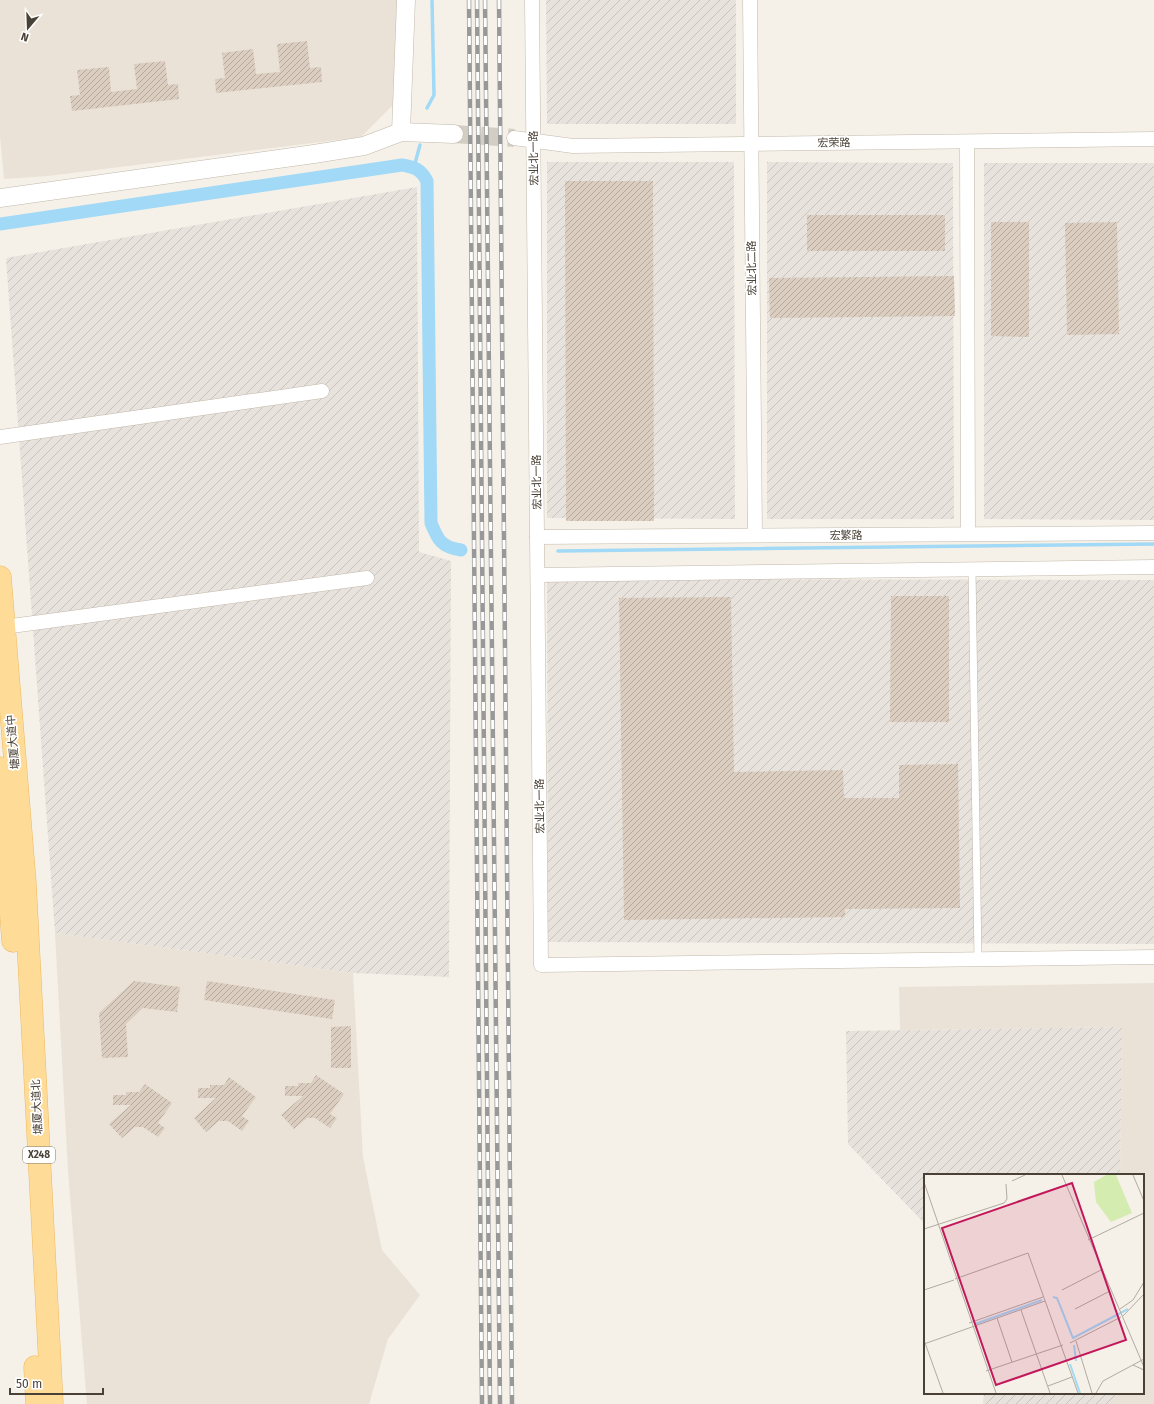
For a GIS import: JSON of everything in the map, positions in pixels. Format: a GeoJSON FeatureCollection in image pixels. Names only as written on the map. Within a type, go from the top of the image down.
{"type":"FeatureCollection","features":[{"type":"Feature","properties":{"kind":"main road","name":"塘厦大道中"},"geometry":{"type":"LineString","coordinates":[[0,577],[4,627],[10,908]]}},
{"type":"Feature","properties":{"kind":"main road","name":"塘厦大道中"},"geometry":{"type":"LineString","coordinates":[[0,768],[10,908]]}},
{"type":"Feature","properties":{"kind":"main road","name":"塘厦大道北"},"geometry":{"type":"LineString","coordinates":[[10,908],[37,1404]]}},
{"type":"Feature","properties":{"kind":"main road","name":"塘厦大道北"},"geometry":{"type":"LineString","coordinates":[[10,908],[52,1404]]}},
{"type":"Feature","properties":{"kind":"street"},"geometry":{"type":"LineString","coordinates":[[401,132],[406,0]]}},
{"type":"Feature","properties":{"kind":"street","name":"宏业北一路"},"geometry":{"type":"LineString","coordinates":[[532,0],[541,965],[978,960]]}},
{"type":"Feature","properties":{"kind":"street","name":"宏业北二路"},"geometry":{"type":"LineString","coordinates":[[750,0],[755,535]]}},
{"type":"Feature","properties":{"kind":"street"},"geometry":{"type":"LineString","coordinates":[[0,198],[364,146],[401,132],[454,134]]}},
{"type":"Feature","properties":{"kind":"street","name":"宏荣路"},"geometry":{"type":"LineString","coordinates":[[514,138],[572,146],[1154,139]]}},
{"type":"Feature","properties":{"kind":"street"},"geometry":{"type":"LineString","coordinates":[[967,142],[968,534]]}},
{"type":"Feature","properties":{"kind":"street"},"geometry":{"type":"LineString","coordinates":[[0,437],[322,391]]}},
{"type":"Feature","properties":{"kind":"street","name":"宏繁路"},"geometry":{"type":"LineString","coordinates":[[537,538],[755,535],[1154,533]]}},
{"type":"Feature","properties":{"kind":"street"},"geometry":{"type":"LineString","coordinates":[[538,574],[1154,567]]}},
{"type":"Feature","properties":{"kind":"street"},"geometry":{"type":"LineString","coordinates":[[4,627],[367,578]]}},
{"type":"Feature","properties":{"kind":"street"},"geometry":{"type":"LineString","coordinates":[[978,960],[1154,957]]}},
{"type":"Feature","properties":{"kind":"lane"},"geometry":{"type":"LineString","coordinates":[[972,569],[978,960]]}},
{"type":"Feature","properties":{"kind":"shaded area"},"geometry":{"type":"Polygon","coordinates":[[[0,0],[398,0],[396,102],[361,137],[48,176],[4,179],[0,136],[0,0]]]}},
{"type":"Feature","properties":{"kind":"shaded area"},"geometry":{"type":"Polygon","coordinates":[[[546,0],[736,0],[736,124],[547,124],[546,0]]]}},
{"type":"Feature","properties":{"kind":"shaded area"},"geometry":{"type":"Polygon","coordinates":[[[547,162],[734,162],[735,519],[547,518],[547,162]]]}},
{"type":"Feature","properties":{"kind":"shaded area"},"geometry":{"type":"Polygon","coordinates":[[[767,162],[953,163],[954,519],[767,519],[767,162]]]}},
{"type":"Feature","properties":{"kind":"shaded area"},"geometry":{"type":"Polygon","coordinates":[[[984,163],[1154,163],[1154,520],[984,519],[984,163]]]}},
{"type":"Feature","properties":{"kind":"shaded area"},"geometry":{"type":"Polygon","coordinates":[[[417,187],[419,552],[451,561],[449,977],[353,973],[55,933],[6,258],[417,187]]]}},
{"type":"Feature","properties":{"kind":"shaded area"},"geometry":{"type":"Polygon","coordinates":[[[547,579],[1154,580],[1154,944],[548,942],[547,579]]]}},
{"type":"Feature","properties":{"kind":"shaded area"},"geometry":{"type":"Polygon","coordinates":[[[55,933],[353,973],[363,1157],[382,1250],[420,1295],[388,1339],[369,1404],[87,1404],[68,1171],[55,933]]]}},
{"type":"Feature","properties":{"kind":"shaded area"},"geometry":{"type":"Polygon","coordinates":[[[1154,983],[1154,1404],[1115,1404],[1115,1394],[1144,1394],[1144,1174],[1120,1174],[1122,1027],[900,1030],[899,987],[1154,983]]]}},
{"type":"Feature","properties":{"kind":"shaded area"},"geometry":{"type":"Polygon","coordinates":[[[1122,1027],[1120,1174],[924,1174],[924,1223],[848,1144],[846,1031],[1122,1027]]]}},
{"type":"Feature","properties":{"kind":"shaded area"},"geometry":{"type":"Polygon","coordinates":[[[984,1394],[1115,1394],[1115,1404],[983,1404],[984,1394]]]}},
{"type":"Feature","properties":{"kind":"building"},"geometry":{"type":"Polygon","coordinates":[[[307,41],[310,68],[321,67],[322,82],[216,93],[215,79],[225,78],[222,53],[253,49],[256,74],[280,72],[277,44],[307,41]]]}},
{"type":"Feature","properties":{"kind":"building"},"geometry":{"type":"Polygon","coordinates":[[[165,61],[168,85],[178,84],[179,99],[72,111],[70,96],[80,95],[77,70],[109,67],[111,92],[137,89],[134,64],[165,61]]]}},
{"type":"Feature","properties":{"kind":"building"},"geometry":{"type":"Polygon","coordinates":[[[565,181],[653,181],[654,521],[566,521],[565,181]]]}},
{"type":"Feature","properties":{"kind":"building"},"geometry":{"type":"Polygon","coordinates":[[[807,215],[945,215],[945,251],[807,251],[807,215]]]}},
{"type":"Feature","properties":{"kind":"building"},"geometry":{"type":"Polygon","coordinates":[[[991,222],[1029,222],[1029,337],[991,336],[991,222]]]}},
{"type":"Feature","properties":{"kind":"building"},"geometry":{"type":"Polygon","coordinates":[[[1117,222],[1119,334],[1067,335],[1065,223],[1117,222]]]}},
{"type":"Feature","properties":{"kind":"building"},"geometry":{"type":"Polygon","coordinates":[[[954,276],[955,316],[770,318],[769,278],[954,276]]]}},
{"type":"Feature","properties":{"kind":"building"},"geometry":{"type":"Polygon","coordinates":[[[891,596],[949,596],[949,722],[890,722],[891,596]]]}},
{"type":"Feature","properties":{"kind":"building"},"geometry":{"type":"Polygon","coordinates":[[[731,597],[734,772],[843,770],[844,798],[899,798],[899,765],[958,764],[960,908],[845,909],[845,917],[624,920],[619,598],[731,597]]]}},
{"type":"Feature","properties":{"kind":"building"},"geometry":{"type":"Polygon","coordinates":[[[134,981],[180,987],[177,1012],[143,1008],[126,1024],[128,1057],[102,1058],[99,1013],[134,981]]]}},
{"type":"Feature","properties":{"kind":"building"},"geometry":{"type":"Polygon","coordinates":[[[207,981],[335,1000],[332,1019],[204,1000],[207,981]]]}},
{"type":"Feature","properties":{"kind":"building"},"geometry":{"type":"Polygon","coordinates":[[[351,1026],[351,1068],[331,1068],[331,1027],[351,1026]]]}},
{"type":"Feature","properties":{"kind":"building"},"geometry":{"type":"Polygon","coordinates":[[[316,1075],[344,1094],[330,1114],[337,1118],[330,1128],[315,1118],[307,1118],[294,1129],[281,1115],[303,1096],[285,1096],[285,1086],[298,1086],[298,1083],[311,1083],[316,1075]]]}},
{"type":"Feature","properties":{"kind":"building"},"geometry":{"type":"Polygon","coordinates":[[[229,1077],[256,1097],[242,1116],[249,1121],[242,1131],[228,1121],[219,1121],[206,1132],[194,1118],[216,1098],[198,1098],[198,1088],[210,1088],[210,1085],[224,1085],[229,1077]]]}},
{"type":"Feature","properties":{"kind":"building"},"geometry":{"type":"Polygon","coordinates":[[[145,1084],[172,1103],[158,1123],[165,1128],[158,1137],[143,1127],[135,1127],[122,1138],[109,1124],[131,1105],[113,1105],[113,1095],[126,1095],[126,1092],[139,1092],[145,1084]]]}},
{"type":"Feature","properties":{"kind":"waterway"},"geometry":{"type":"LineString","coordinates":[[427,108],[434,95],[432,0]]}},
{"type":"Feature","properties":{"kind":"waterway"},"geometry":{"type":"LineString","coordinates":[[414,167],[420,145]]}},
{"type":"Feature","properties":{"kind":"waterway"},"geometry":{"type":"LineString","coordinates":[[0,224],[402,165],[420,171],[427,181],[431,523],[441,542],[449,547],[461,550]]}},
{"type":"Feature","properties":{"kind":"waterway"},"geometry":{"type":"LineString","coordinates":[[558,551],[1154,544]]}},
{"type":"Feature","properties":{"kind":"tunnel"},"geometry":{"type":"LineString","coordinates":[[454,134],[514,138]]}},
{"type":"Feature","properties":{"kind":"railway"},"geometry":{"type":"LineString","coordinates":[[469,0],[482,1404]]}},
{"type":"Feature","properties":{"kind":"railway"},"geometry":{"type":"LineString","coordinates":[[477,0],[490,1404]]}},
{"type":"Feature","properties":{"kind":"railway"},"geometry":{"type":"LineString","coordinates":[[485,0],[500,1404]]}},
{"type":"Feature","properties":{"kind":"railway"},"geometry":{"type":"LineString","coordinates":[[499,0],[512,1404]]}}]}
